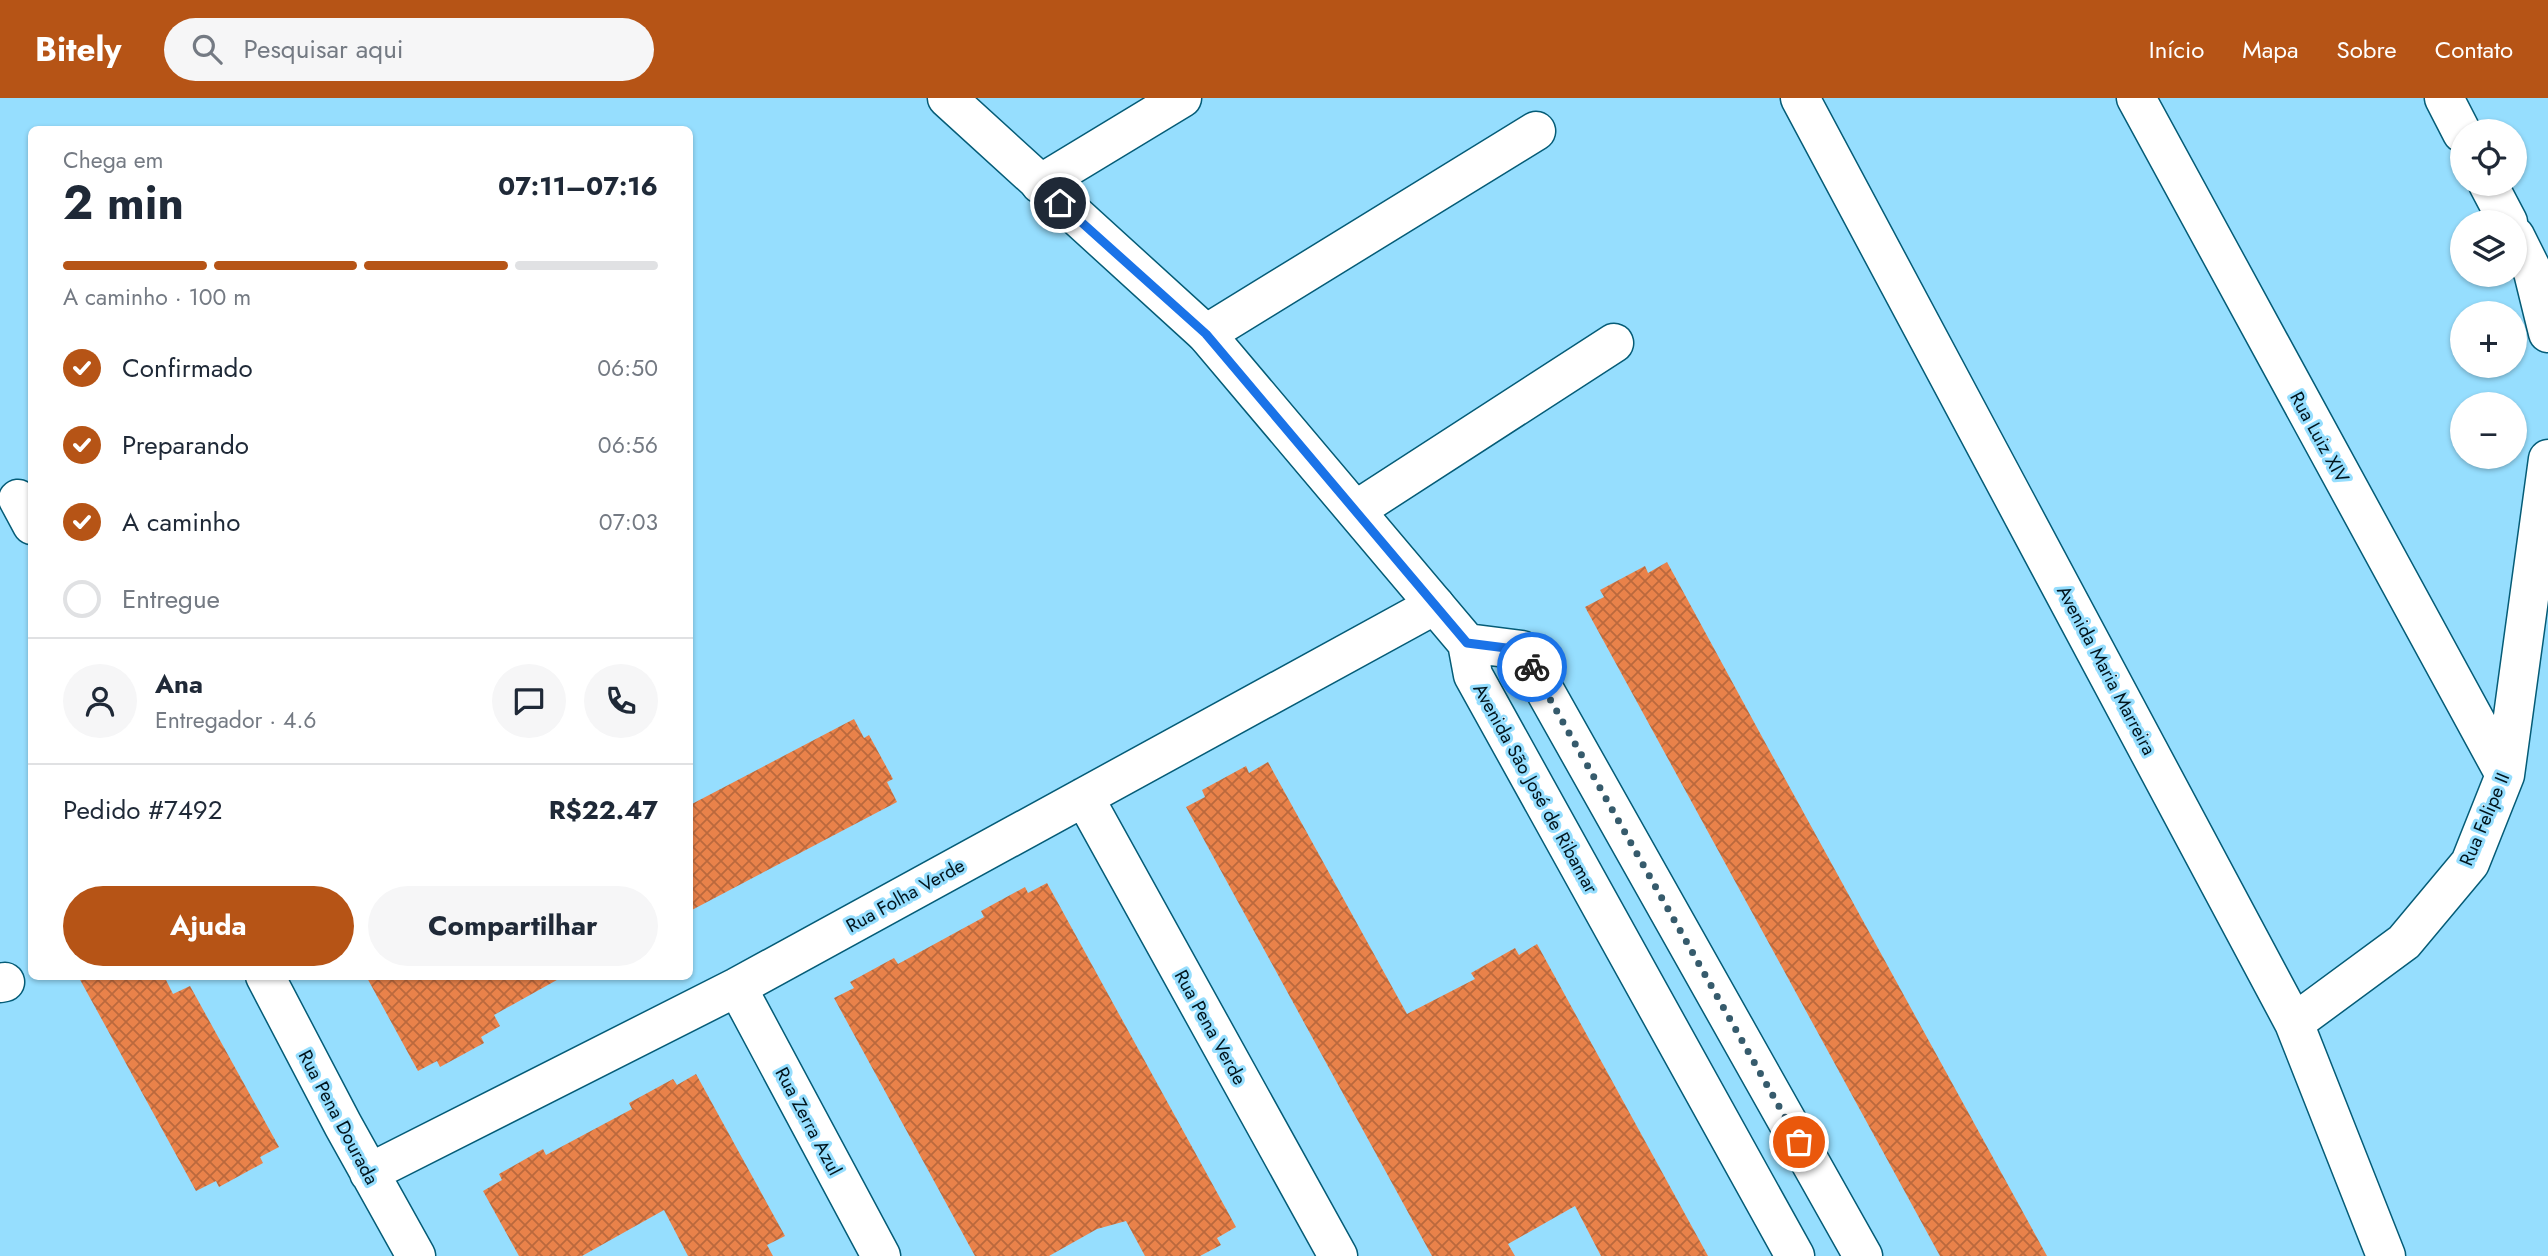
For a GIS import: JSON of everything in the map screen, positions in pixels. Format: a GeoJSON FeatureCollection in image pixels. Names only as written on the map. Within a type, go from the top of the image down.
{"type":"FeatureCollection","features":[{"type":"Feature","properties":{"kind":"street"},"geometry":{"type":"LineString","coordinates":[[947,98],[1206,334],[1467,643],[1522,650],[1863,1256]]}},
{"type":"Feature","properties":{"kind":"street"},"geometry":{"type":"LineString","coordinates":[[1040,184],[1182,98]]}},
{"type":"Feature","properties":{"kind":"street","name":"Avenida Maria Marreira"},"geometry":{"type":"LineString","coordinates":[[1800,98],[2294,1023],[2386,1256]]}},
{"type":"Feature","properties":{"kind":"street","name":"Rua Luiz XIV"},"geometry":{"type":"LineString","coordinates":[[2136,98],[2505,775]]}},
{"type":"Feature","properties":{"kind":"street"},"geometry":{"type":"LineString","coordinates":[[2444,98],[2455,119]]}},
{"type":"Feature","properties":{"kind":"street"},"geometry":{"type":"LineString","coordinates":[[1206,334],[1536,131]]}},
{"type":"Feature","properties":{"kind":"street"},"geometry":{"type":"LineString","coordinates":[[2527,260],[2533,272],[2548,333]]}},
{"type":"Feature","properties":{"kind":"street"},"geometry":{"type":"LineString","coordinates":[[1356,510],[1614,343]]}},
{"type":"Feature","properties":{"kind":"street","name":"Rua Felipe II"},"geometry":{"type":"LineString","coordinates":[[2294,1023],[2404,942],[2470,863],[2505,775],[2548,459]]}},
{"type":"Feature","properties":{"kind":"street","name":"Rua Folha Verde"},"geometry":{"type":"LineString","coordinates":[[369,1173],[737,987],[1435,605]]}},
{"type":"Feature","properties":{"kind":"street","name":"Avenida São José de Ribamar"},"geometry":{"type":"LineString","coordinates":[[1467,643],[1473,675],[1795,1256]]}},
{"type":"Feature","properties":{"kind":"street","name":"Rua Pena Verde"},"geometry":{"type":"LineString","coordinates":[[1084,797],[1338,1256]]}},
{"type":"Feature","properties":{"kind":"street","name":"Rua Pena Dourada"},"geometry":{"type":"LineString","coordinates":[[267,980],[416,1256]]}},
{"type":"Feature","properties":{"kind":"street","name":"Rua Zerra Azul"},"geometry":{"type":"LineString","coordinates":[[737,987],[881,1256]]}},
{"type":"Feature","properties":{"kind":"building"},"geometry":{"type":"Polygon","coordinates":[[[1667,562],[2047,1256],[1940,1256],[1585,607],[1604,597],[1600,590],[1645,566],[1648,573],[1667,562]]]}},
{"type":"Feature","properties":{"kind":"building"},"geometry":{"type":"Polygon","coordinates":[[[854,719],[864,738],[869,735],[893,779],[887,782],[897,802],[693,909],[693,803],[854,719]]]}},
{"type":"Feature","properties":{"kind":"building"},"geometry":{"type":"Polygon","coordinates":[[[1268,762],[1407,1014],[1475,979],[1471,973],[1515,948],[1519,955],[1537,944],[1708,1256],[1601,1256],[1575,1206],[1508,1244],[1515,1256],[1432,1256],[1186,807],[1205,797],[1202,790],[1246,766],[1249,773],[1268,762]]]}},
{"type":"Feature","properties":{"kind":"building"},"geometry":{"type":"Polygon","coordinates":[[[1047,883],[1236,1227],[1217,1238],[1221,1245],[1200,1256],[1145,1256],[1126,1221],[1097,1229],[1049,1256],[975,1256],[834,998],[854,988],[850,982],[894,958],[898,964],[984,917],[981,911],[1025,887],[1028,893],[1047,883]]]}},
{"type":"Feature","properties":{"kind":"building"},"geometry":{"type":"Polygon","coordinates":[[[80,980],[166,980],[173,994],[190,986],[279,1147],[260,1157],[263,1163],[219,1187],[216,1181],[196,1191],[80,980]]]}},
{"type":"Feature","properties":{"kind":"building"},"geometry":{"type":"Polygon","coordinates":[[[368,980],[557,980],[494,1015],[500,1026],[481,1037],[484,1043],[440,1067],[437,1061],[418,1071],[368,980]]]}},
{"type":"Feature","properties":{"kind":"building"},"geometry":{"type":"Polygon","coordinates":[[[696,1074],[785,1236],[767,1245],[773,1256],[688,1256],[664,1210],[582,1256],[519,1256],[483,1191],[502,1180],[499,1174],[543,1149],[546,1155],[632,1109],[629,1103],[673,1079],[677,1085],[696,1074]]]}},
{"type":"Feature","properties":{"kind":"way so far"},"geometry":{"type":"LineString","coordinates":[[1532,667],[1799,1142]]}},
{"type":"Feature","properties":{"kind":"route"},"geometry":{"type":"LineString","coordinates":[[1060,203],[1206,334],[1467,643],[1522,650],[1532,667]]}}]}
